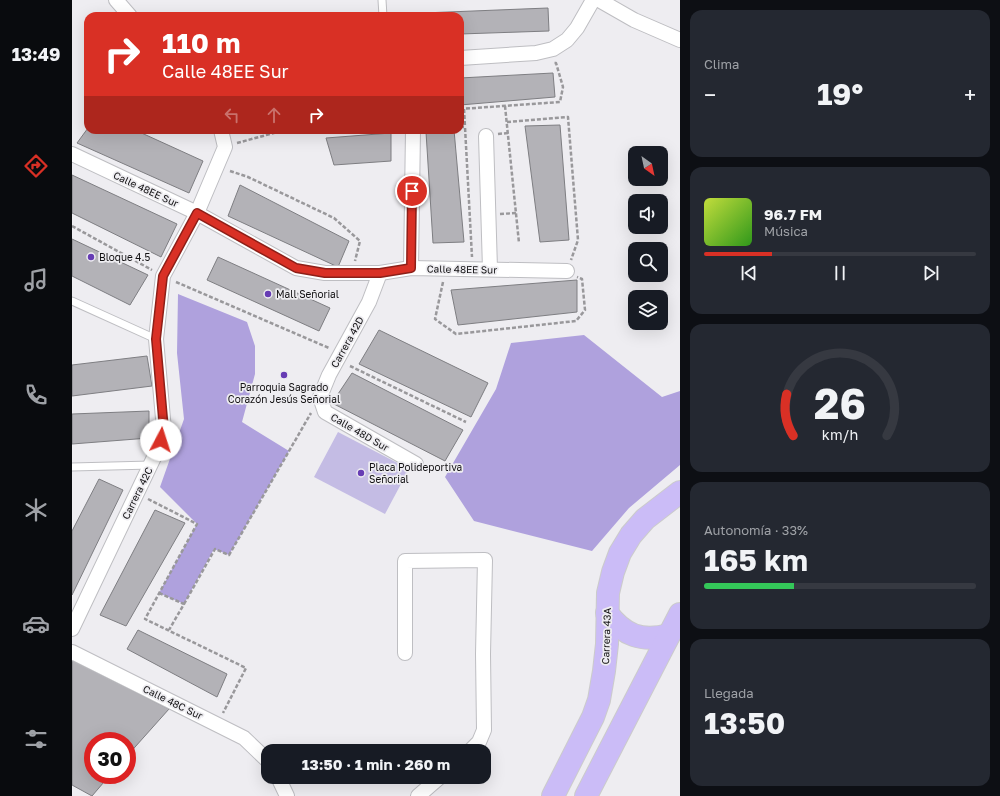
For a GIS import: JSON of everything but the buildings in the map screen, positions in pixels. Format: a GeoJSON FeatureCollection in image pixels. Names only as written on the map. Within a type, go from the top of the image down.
{"type":"FeatureCollection","features":[{"type":"Feature","properties":{"kind":"main road","name":"Carrera 43A"},"geometry":{"type":"LineString","coordinates":[[553,796],[593,717],[599,700],[607,644],[608,593],[612,572],[620,553],[631,535],[644,520],[670,510],[680,492]]}},
{"type":"Feature","properties":{"kind":"main road"},"geometry":{"type":"LineString","coordinates":[[607,613],[618,627],[634,636],[652,638],[669,635]]}},
{"type":"Feature","properties":{"kind":"main road"},"geometry":{"type":"LineString","coordinates":[[586,796],[680,614]]}},
{"type":"Feature","properties":{"kind":"street"},"geometry":{"type":"LineString","coordinates":[[116,0],[126,12]]}},
{"type":"Feature","properties":{"kind":"street"},"geometry":{"type":"LineString","coordinates":[[464,58],[536,53],[553,49],[567,40],[577,28],[593,0]]}},
{"type":"Feature","properties":{"kind":"street"},"geometry":{"type":"LineString","coordinates":[[599,0],[634,20],[680,40]]}},
{"type":"Feature","properties":{"kind":"street"},"geometry":{"type":"LineString","coordinates":[[222,134],[225,147]]}},
{"type":"Feature","properties":{"kind":"street"},"geometry":{"type":"LineString","coordinates":[[411,268],[413,134]]}},
{"type":"Feature","properties":{"kind":"street"},"geometry":{"type":"LineString","coordinates":[[486,136],[490,269]]}},
{"type":"Feature","properties":{"kind":"street","name":"Carrera 42C"},"geometry":{"type":"LineString","coordinates":[[72,629],[158,449],[164,430],[156,339],[163,276],[197,213],[225,147]]}},
{"type":"Feature","properties":{"kind":"street","name":"Calle 48EE Sur"},"geometry":{"type":"LineString","coordinates":[[72,154],[197,213],[296,268],[325,273],[380,273],[411,268],[567,271]]}},
{"type":"Feature","properties":{"kind":"street","name":"Carrera 42D"},"geometry":{"type":"LineString","coordinates":[[320,397],[329,375],[369,302],[380,273]]}},
{"type":"Feature","properties":{"kind":"street","name":"Calle 48D Sur"},"geometry":{"type":"LineString","coordinates":[[320,397],[325,412],[416,464]]}},
{"type":"Feature","properties":{"kind":"street"},"geometry":{"type":"LineString","coordinates":[[405,653],[405,561],[486,560],[483,654],[484,730],[477,744]]}},
{"type":"Feature","properties":{"kind":"street","name":"Calle 48C Sur"},"geometry":{"type":"LineString","coordinates":[[72,652],[244,738],[261,754]]}},
{"type":"Feature","properties":{"kind":"street"},"geometry":{"type":"LineString","coordinates":[[281,784],[287,796]]}},
{"type":"Feature","properties":{"kind":"street"},"geometry":{"type":"LineString","coordinates":[[418,796],[432,784]]}},
{"type":"Feature","properties":{"kind":"lane"},"geometry":{"type":"LineString","coordinates":[[382,0],[383,12]]}},
{"type":"Feature","properties":{"kind":"lane"},"geometry":{"type":"LineString","coordinates":[[72,301],[156,339]]}},
{"type":"Feature","properties":{"kind":"lane"},"geometry":{"type":"LineString","coordinates":[[72,467],[151,465]]}},
{"type":"Feature","properties":{"kind":"path"},"geometry":{"type":"LineString","coordinates":[[464,109],[560,102],[563,88],[556,63],[548,63]]}},
{"type":"Feature","properties":{"kind":"path"},"geometry":{"type":"LineString","coordinates":[[505,106],[519,243]]}},
{"type":"Feature","properties":{"kind":"path"},"geometry":{"type":"LineString","coordinates":[[445,269],[435,319],[456,334],[576,321],[585,310],[582,280],[567,271],[578,240],[568,116],[507,122]]}},
{"type":"Feature","properties":{"kind":"path"},"geometry":{"type":"LineString","coordinates":[[464,121],[472,269]]}},
{"type":"Feature","properties":{"kind":"path"},"geometry":{"type":"LineString","coordinates":[[225,147],[271,134]]}},
{"type":"Feature","properties":{"kind":"path"},"geometry":{"type":"LineString","coordinates":[[216,167],[248,176],[334,218],[360,241],[354,265]]}},
{"type":"Feature","properties":{"kind":"path"},"geometry":{"type":"LineString","coordinates":[[72,226],[163,276],[339,356],[466,422]]}},
{"type":"Feature","properties":{"kind":"path"},"geometry":{"type":"LineString","coordinates":[[169,630],[214,549],[229,555],[320,397]]}},
{"type":"Feature","properties":{"kind":"path"},"geometry":{"type":"LineString","coordinates":[[137,493],[197,524],[145,619],[246,668],[217,724]]}},
{"type":"Feature","properties":{"kind":"path"},"geometry":{"type":"LineString","coordinates":[[160,593],[184,604]]}},
{"type":"Feature","properties":{"kind":"shaded area"},"geometry":{"type":"Polygon","coordinates":[[[178,294],[247,322],[255,346],[255,374],[242,422],[289,451],[229,555],[214,549],[184,604],[159,593],[197,524],[160,487],[184,419],[177,353],[178,294]]]}},
{"type":"Feature","properties":{"kind":"shaded area"},"geometry":{"type":"Polygon","coordinates":[[[584,335],[662,397],[680,391],[680,465],[629,508],[592,551],[474,521],[445,477],[496,389],[511,343],[584,335]]]}},
{"type":"Feature","properties":{"kind":"shaded area","name":"Placa Polideportiva Señorial"},"geometry":{"type":"Polygon","coordinates":[[[338,432],[409,469],[385,514],[314,477],[338,432]]]}},
{"type":"Feature","properties":{"kind":"place","name":"Bloque 4.5"},"geometry":{"type":"Point","coordinates":[91,257]}},
{"type":"Feature","properties":{"kind":"place","name":"Mall Señorial"},"geometry":{"type":"Point","coordinates":[268,294]}},
{"type":"Feature","properties":{"kind":"place","name":"Parroquia Sagrado Corazón Jesús Señorial"},"geometry":{"type":"Point","coordinates":[284,375]}},
{"type":"Feature","properties":{"kind":"place","name":"Placa Polideportiva Señorial"},"geometry":{"type":"Point","coordinates":[361,473]}},
{"type":"Feature","properties":{"kind":"route"},"geometry":{"type":"LineString","coordinates":[[161,440],[164,430],[156,339],[163,276],[197,213],[296,268],[325,273],[380,273],[411,268],[412,191]]}}]}
